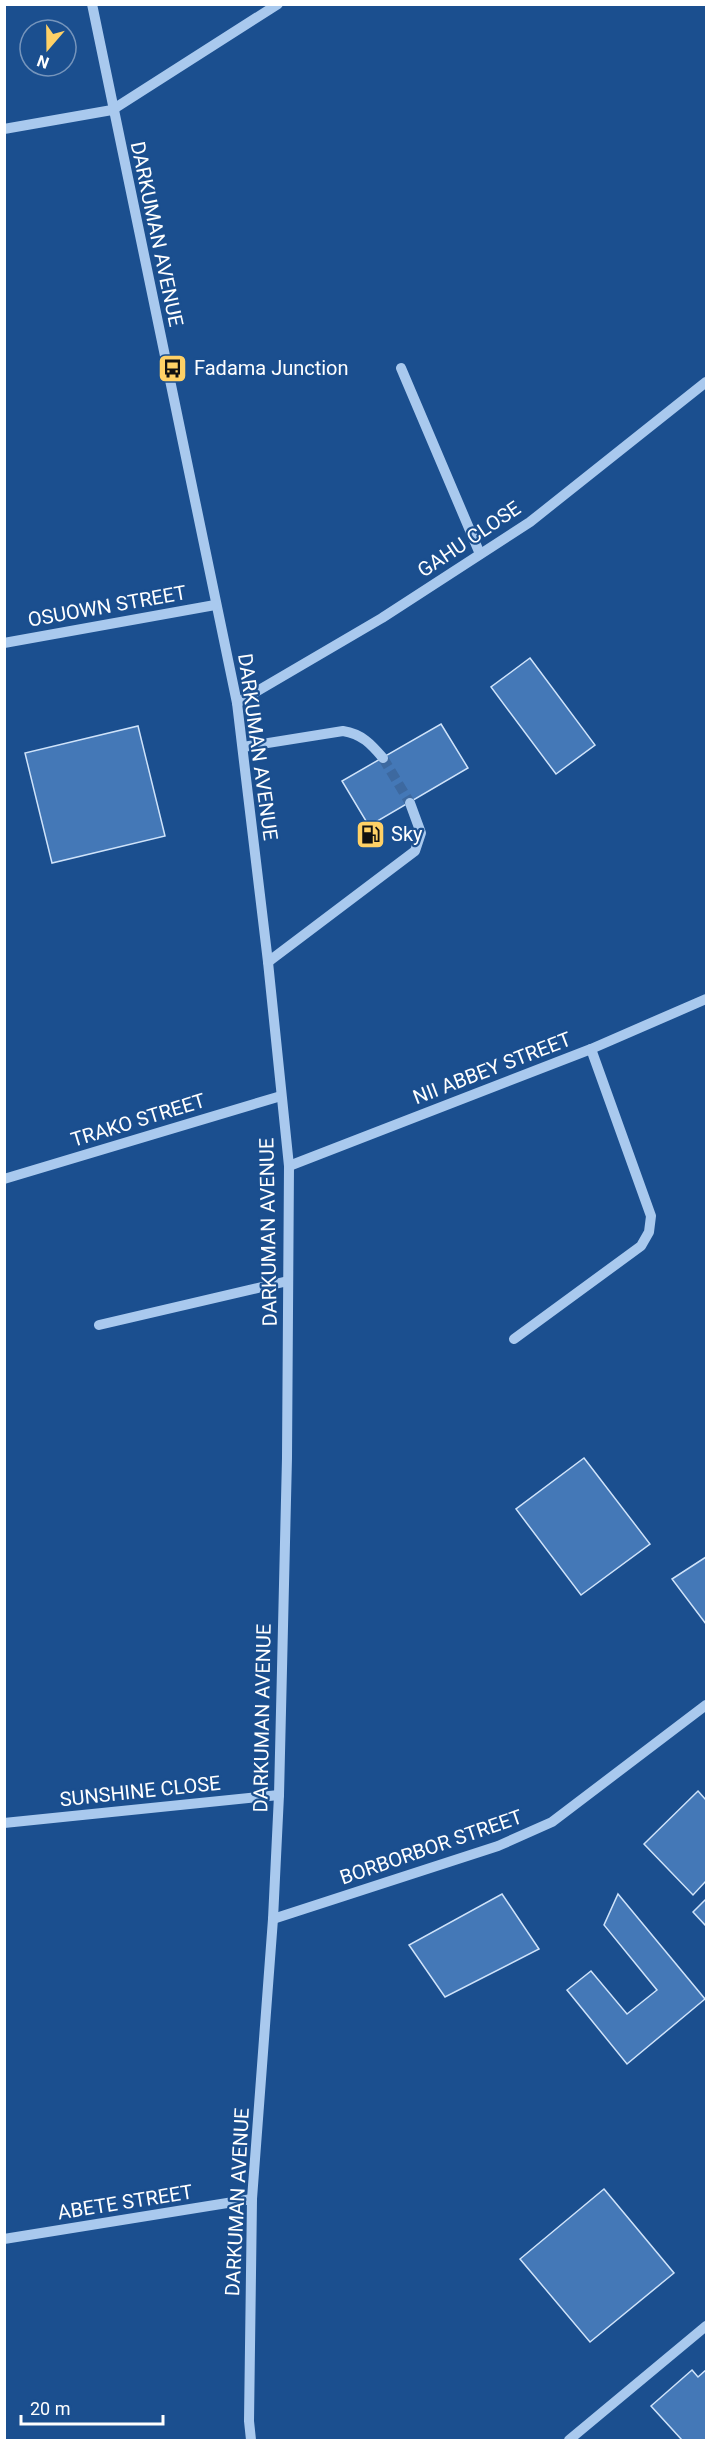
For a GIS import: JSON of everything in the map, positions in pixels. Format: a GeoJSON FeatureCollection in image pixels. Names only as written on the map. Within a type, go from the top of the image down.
{"type":"FeatureCollection","features":[{"type":"Feature","properties":{"kind":"street","name":"DARKUMAN AVENUE"},"geometry":{"type":"LineString","coordinates":[[92,4],[112,110],[237,703],[268,962],[289,1166],[287,1458],[279,1795],[273,1919],[252,2199],[250,2440]]}},
{"type":"Feature","properties":{"kind":"street"},"geometry":{"type":"LineString","coordinates":[[4,129],[112,110],[278,4]]}},
{"type":"Feature","properties":{"kind":"street"},"geometry":{"type":"LineString","coordinates":[[401,368],[480,554]]}},
{"type":"Feature","properties":{"kind":"street","name":"GAHU CLOSE"},"geometry":{"type":"LineString","coordinates":[[237,703],[382,618],[530,522],[706,382]]}},
{"type":"Feature","properties":{"kind":"street","name":"OSUOWN STREET"},"geometry":{"type":"LineString","coordinates":[[4,643],[216,605]]}},
{"type":"Feature","properties":{"kind":"street"},"geometry":{"type":"LineString","coordinates":[[243,747],[343,731],[355,733],[366,739],[383,758]]}},
{"type":"Feature","properties":{"kind":"street"},"geometry":{"type":"LineString","coordinates":[[268,962],[415,851],[421,833],[410,802]]}},
{"type":"Feature","properties":{"kind":"street","name":"NII ABBEY STREET"},"geometry":{"type":"LineString","coordinates":[[289,1166],[591,1049],[706,999]]}},
{"type":"Feature","properties":{"kind":"street"},"geometry":{"type":"LineString","coordinates":[[514,1340],[640,1246],[649,1232],[651,1215],[591,1049]]}},
{"type":"Feature","properties":{"kind":"street","name":"TRAKO STREET"},"geometry":{"type":"LineString","coordinates":[[4,1179],[281,1096]]}},
{"type":"Feature","properties":{"kind":"street"},"geometry":{"type":"LineString","coordinates":[[99,1325],[288,1281]]}},
{"type":"Feature","properties":{"kind":"street","name":"BORBORBOR STREET"},"geometry":{"type":"LineString","coordinates":[[273,1919],[498,1846],[552,1822],[706,1705]]}},
{"type":"Feature","properties":{"kind":"street","name":"SUNSHINE CLOSE"},"geometry":{"type":"LineString","coordinates":[[4,1823],[279,1795]]}},
{"type":"Feature","properties":{"kind":"street","name":"ABETE STREET"},"geometry":{"type":"LineString","coordinates":[[4,2239],[252,2199]]}},
{"type":"Feature","properties":{"kind":"street"},"geometry":{"type":"LineString","coordinates":[[569,2440],[706,2326]]}},
{"type":"Feature","properties":{"kind":"building"},"geometry":{"type":"Polygon","coordinates":[[[530,658],[595,745],[556,774],[491,687],[530,658]]]}},
{"type":"Feature","properties":{"kind":"building"},"geometry":{"type":"Polygon","coordinates":[[[441,724],[468,768],[369,826],[342,781],[441,724]]]}},
{"type":"Feature","properties":{"kind":"building"},"geometry":{"type":"Polygon","coordinates":[[[138,726],[165,836],[52,863],[25,753],[138,726]]]}},
{"type":"Feature","properties":{"kind":"building"},"geometry":{"type":"Polygon","coordinates":[[[584,1458],[650,1544],[581,1595],[516,1509],[584,1458]]]}},
{"type":"Feature","properties":{"kind":"building"},"geometry":{"type":"Polygon","coordinates":[[[706,1557],[706,1624],[672,1579],[706,1557]]]}},
{"type":"Feature","properties":{"kind":"building"},"geometry":{"type":"Polygon","coordinates":[[[698,1791],[706,1800],[706,1881],[693,1895],[644,1844],[698,1791]]]}},
{"type":"Feature","properties":{"kind":"building"},"geometry":{"type":"Polygon","coordinates":[[[502,1894],[539,1949],[445,1997],[409,1945],[502,1894]]]}},
{"type":"Feature","properties":{"kind":"building"},"geometry":{"type":"Polygon","coordinates":[[[618,1894],[705,1999],[627,2064],[567,1990],[591,1971],[627,2014],[657,1990],[604,1925],[618,1894]]]}},
{"type":"Feature","properties":{"kind":"building"},"geometry":{"type":"Polygon","coordinates":[[[706,1899],[706,1926],[693,1912],[706,1899]]]}},
{"type":"Feature","properties":{"kind":"building"},"geometry":{"type":"Polygon","coordinates":[[[604,2189],[674,2273],[590,2342],[520,2259],[604,2189]]]}},
{"type":"Feature","properties":{"kind":"building"},"geometry":{"type":"Polygon","coordinates":[[[692,2370],[698,2377],[706,2370],[706,2440],[682,2440],[651,2406],[692,2370]]]}},
{"type":"Feature","properties":{"kind":"tunnel"},"geometry":{"type":"LineString","coordinates":[[383,758],[410,803]]}},
{"type":"Feature","properties":{"kind":"place","name":"Fadama Junction"},"geometry":{"type":"Point","coordinates":[173,368]}},
{"type":"Feature","properties":{"kind":"place","name":"Sky"},"geometry":{"type":"Point","coordinates":[370,834]}}]}
